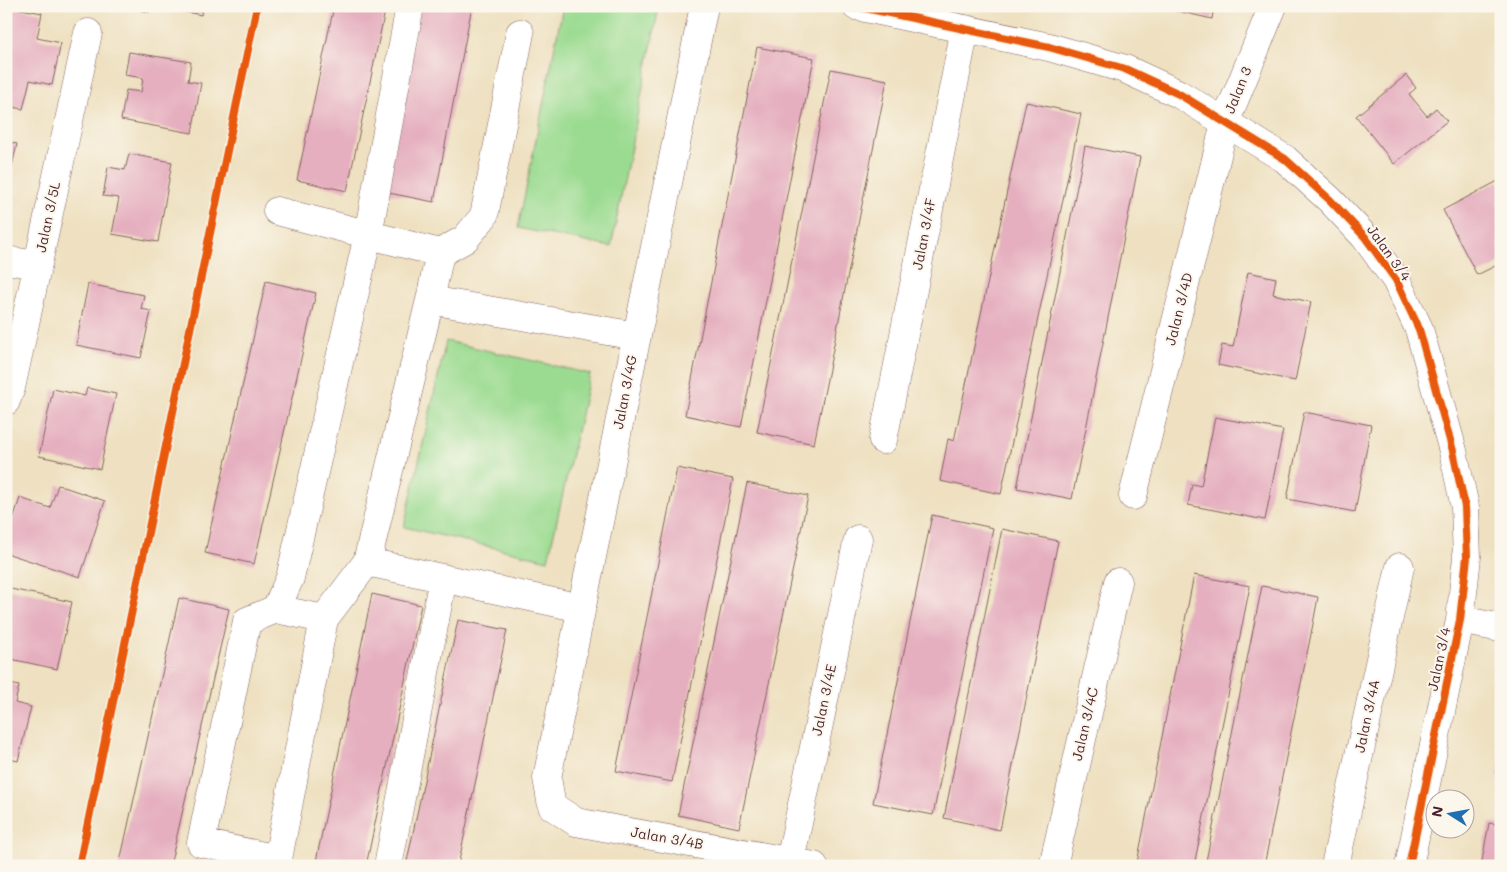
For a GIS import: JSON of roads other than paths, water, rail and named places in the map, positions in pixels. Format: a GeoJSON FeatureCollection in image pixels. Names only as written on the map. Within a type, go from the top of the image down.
{"type":"FeatureCollection","features":[{"type":"Feature","properties":{"kind":"street"},"geometry":{"type":"LineString","coordinates":[[276,609],[290,578],[368,235],[410,6]]}},
{"type":"Feature","properties":{"kind":"street","name":"Jalan 3/4G"},"geometry":{"type":"LineString","coordinates":[[547,778],[704,6]]}},
{"type":"Feature","properties":{"kind":"street","name":"Jalan 3/4"},"geometry":{"type":"LineString","coordinates":[[856,6],[1049,47],[1125,69],[1179,94],[1285,159],[1330,200],[1365,237],[1396,280],[1419,329],[1453,451],[1465,507],[1467,557],[1460,620],[1409,866]]}},
{"type":"Feature","properties":{"kind":"street","name":"Jalan 3"},"geometry":{"type":"LineString","coordinates":[[1225,123],[1273,6]]}},
{"type":"Feature","properties":{"kind":"street","name":"Jalan 3/4F"},"geometry":{"type":"LineString","coordinates":[[882,440],[965,29]]}},
{"type":"Feature","properties":{"kind":"street","name":"Jalan 3/5L"},"geometry":{"type":"LineString","coordinates":[[6,401],[11,388],[88,33]]}},
{"type":"Feature","properties":{"kind":"street"},"geometry":{"type":"LineString","coordinates":[[277,211],[440,253],[465,239],[484,216],[520,33]]}},
{"type":"Feature","properties":{"kind":"street","name":"Jalan 3/4D"},"geometry":{"type":"LineString","coordinates":[[1133,496],[1225,123]]}},
{"type":"Feature","properties":{"kind":"street"},"geometry":{"type":"LineString","coordinates":[[324,618],[276,609],[247,621],[201,842],[278,859],[324,618],[367,562],[440,253]]}},
{"type":"Feature","properties":{"kind":"street"},"geometry":{"type":"LineString","coordinates":[[6,260],[37,265]]}},
{"type":"Feature","properties":{"kind":"street"},"geometry":{"type":"LineString","coordinates":[[430,300],[636,336]]}},
{"type":"Feature","properties":{"kind":"street","name":"Jalan 3/4E"},"geometry":{"type":"LineString","coordinates":[[802,863],[858,539]]}},
{"type":"Feature","properties":{"kind":"street"},"geometry":{"type":"LineString","coordinates":[[367,562],[581,608]]}},
{"type":"Feature","properties":{"kind":"street","name":"Jalan 3/4A"},"geometry":{"type":"LineString","coordinates":[[1335,866],[1400,566]]}},
{"type":"Feature","properties":{"kind":"street"},"geometry":{"type":"LineString","coordinates":[[388,866],[443,578]]}},
{"type":"Feature","properties":{"kind":"street","name":"Jalan 3/4C"},"geometry":{"type":"LineString","coordinates":[[1053,866],[1118,582]]}},
{"type":"Feature","properties":{"kind":"street"},"geometry":{"type":"LineString","coordinates":[[1460,620],[1501,628]]}},
{"type":"Feature","properties":{"kind":"street","name":"Jalan 3/4B"},"geometry":{"type":"LineString","coordinates":[[547,778],[552,806],[576,822],[802,863]]}}]}
